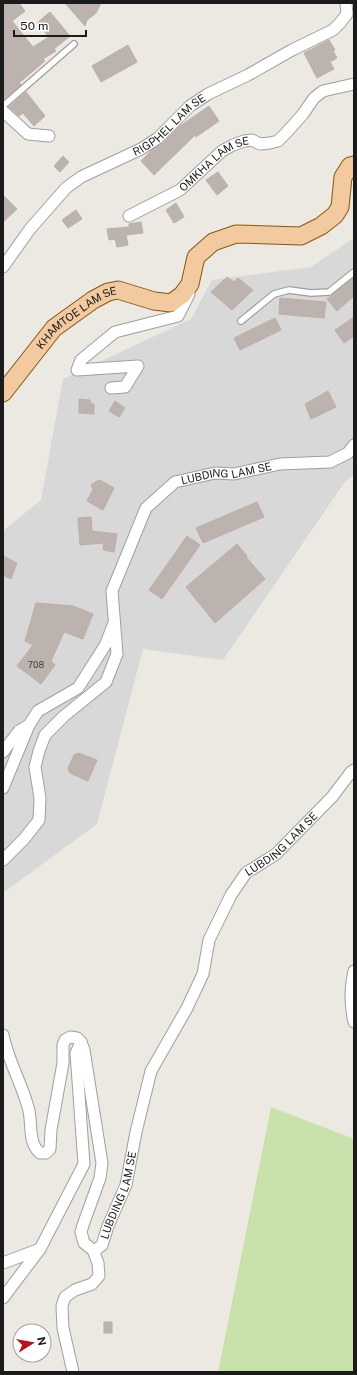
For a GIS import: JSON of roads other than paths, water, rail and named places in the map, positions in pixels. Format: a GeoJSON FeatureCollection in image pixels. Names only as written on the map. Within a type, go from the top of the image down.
{"type":"FeatureCollection","features":[{"type":"Feature","properties":{"kind":"main road","name":"KHAMTOE LAM SE"},"geometry":{"type":"LineString","coordinates":[[3,393],[54,328],[93,300],[108,292],[118,290],[154,301],[171,303],[182,295],[190,284],[196,257],[213,242],[236,234],[301,236],[321,226],[335,215],[340,207],[343,177],[350,166],[354,165]]}},
{"type":"Feature","properties":{"kind":"street","name":"RIGPHEL LAM SE"},"geometry":{"type":"LineString","coordinates":[[3,267],[30,229],[66,188],[80,177],[141,149],[158,138],[190,106],[208,94],[248,75],[292,50],[333,30],[347,14],[346,3]]}},
{"type":"Feature","properties":{"kind":"street","name":"OMKHA LAM SE"},"geometry":{"type":"LineString","coordinates":[[129,216],[180,190],[222,151],[233,145],[252,140],[260,144],[278,141],[304,114],[314,98],[323,91],[354,84]]}},
{"type":"Feature","properties":{"kind":"street"},"geometry":{"type":"LineString","coordinates":[[3,111],[28,134],[49,136]]}},
{"type":"Feature","properties":{"kind":"street"},"geometry":{"type":"LineString","coordinates":[[111,388],[125,388],[138,366],[77,370],[81,360],[115,332],[178,316],[189,294],[186,290]]}},
{"type":"Feature","properties":{"kind":"street","name":"LUBDING LAM SE"},"geometry":{"type":"LineString","coordinates":[[3,860],[24,839],[39,820],[40,798],[36,767],[39,751],[45,735],[64,716],[106,682],[117,654],[112,591],[146,508],[175,482],[215,473],[234,474],[280,464],[330,462],[348,453],[354,445]]}},
{"type":"Feature","properties":{"kind":"street"},"geometry":{"type":"LineString","coordinates":[[3,788],[29,725],[38,711],[78,688],[106,644],[114,623]]}},
{"type":"Feature","properties":{"kind":"street"},"geometry":{"type":"LineString","coordinates":[[3,752],[20,731],[29,725]]}},
{"type":"Feature","properties":{"kind":"street","name":"LUBDING LAM SE"},"geometry":{"type":"LineString","coordinates":[[81,1042],[84,1050],[102,1163],[100,1178],[81,1232],[84,1243],[93,1250],[102,1245],[108,1226],[126,1185],[136,1132],[151,1072],[188,1008],[203,974],[209,940],[231,895],[246,873],[276,854],[332,797],[354,770]]}},
{"type":"Feature","properties":{"kind":"street"},"geometry":{"type":"LineString","coordinates":[[354,972],[350,988],[350,1005],[354,1022]]}},
{"type":"Feature","properties":{"kind":"street"},"geometry":{"type":"LineString","coordinates":[[3,1035],[6,1050],[28,1108],[32,1141],[40,1153],[46,1153],[50,1149],[51,1130],[63,1063],[63,1046],[65,1040],[70,1037],[77,1038],[81,1042],[76,1052],[84,1164],[40,1249],[3,1298]]}},
{"type":"Feature","properties":{"kind":"street"},"geometry":{"type":"LineString","coordinates":[[3,1263],[40,1249]]}},
{"type":"Feature","properties":{"kind":"street"},"geometry":{"type":"LineString","coordinates":[[73,1372],[70,1365],[68,1345],[63,1328],[62,1306],[65,1297],[75,1290],[92,1284],[99,1276],[98,1263],[93,1250]]}},
{"type":"Feature","properties":{"kind":"lane"},"geometry":{"type":"LineString","coordinates":[[3,106],[74,44]]}},
{"type":"Feature","properties":{"kind":"lane"},"geometry":{"type":"LineString","coordinates":[[241,321],[274,294],[289,290],[311,293],[329,292],[354,272]]}}]}
